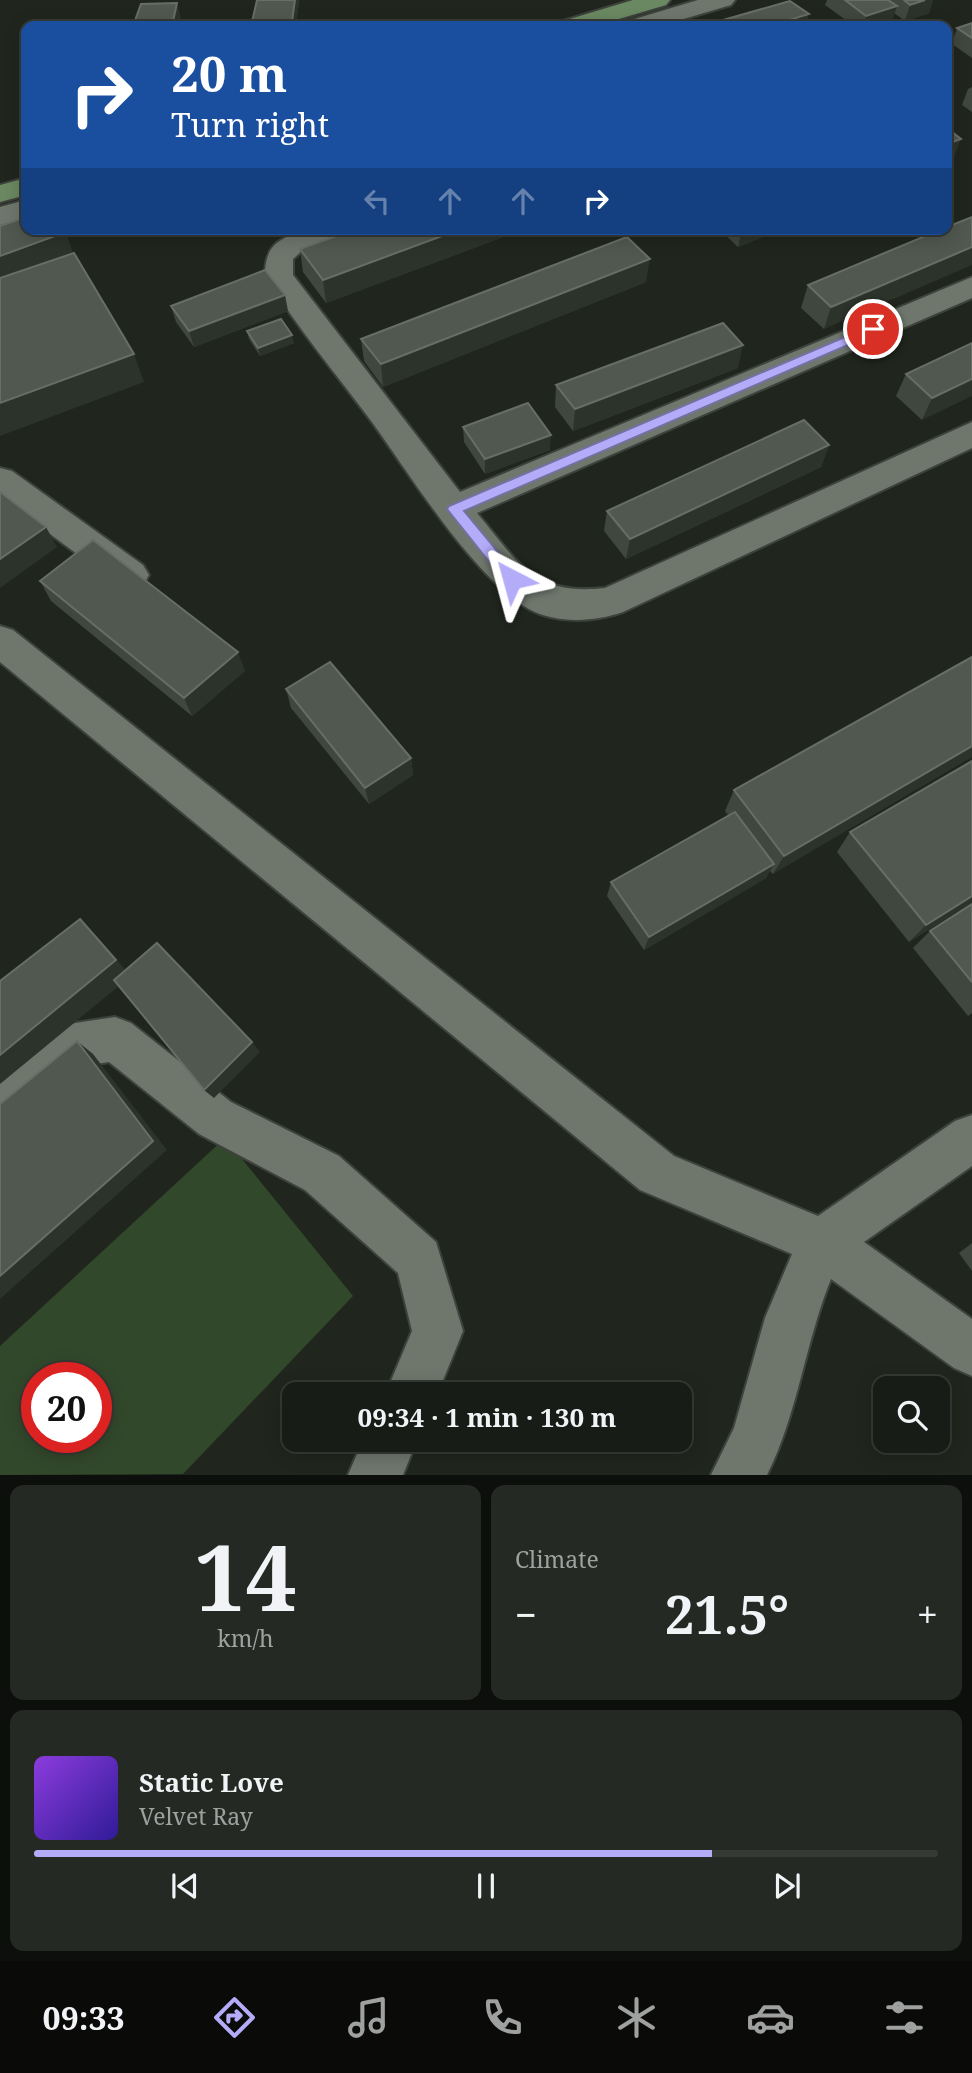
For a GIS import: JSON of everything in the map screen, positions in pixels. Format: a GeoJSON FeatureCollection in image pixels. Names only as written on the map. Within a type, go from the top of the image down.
{"type":"FeatureCollection","features":[{"type":"Feature","properties":{"kind":"main road"},"geometry":{"type":"LineString","coordinates":[[588,21],[658,0]]}},
{"type":"Feature","properties":{"kind":"main road"},"geometry":{"type":"LineString","coordinates":[[0,194],[21,188]]}},
{"type":"Feature","properties":{"kind":"street"},"geometry":{"type":"LineString","coordinates":[[653,21],[723,0]]}},
{"type":"Feature","properties":{"kind":"street"},"geometry":{"type":"LineString","coordinates":[[0,216],[21,210]]}},
{"type":"Feature","properties":{"kind":"street"},"geometry":{"type":"LineString","coordinates":[[318,235],[293,244],[279,257],[279,276],[454,509],[512,579],[544,600],[575,606],[610,602],[972,434]]}},
{"type":"Feature","properties":{"kind":"street"},"geometry":{"type":"LineString","coordinates":[[454,509],[972,287]]}},
{"type":"Feature","properties":{"kind":"street"},"geometry":{"type":"LineString","coordinates":[[0,480],[160,596]]}},
{"type":"Feature","properties":{"kind":"street"},"geometry":{"type":"LineString","coordinates":[[0,640],[657,1173],[822,1242],[972,1350]]}},
{"type":"Feature","properties":{"kind":"street"},"geometry":{"type":"LineString","coordinates":[[0,1109],[75,1045],[116,1039],[215,1118],[321,1173],[419,1259],[438,1331],[416,1382]]}},
{"type":"Feature","properties":{"kind":"street"},"geometry":{"type":"LineString","coordinates":[[738,1475],[758,1436],[790,1318],[822,1242],[972,1139]]}},
{"type":"Feature","properties":{"kind":"street"},"geometry":{"type":"LineString","coordinates":[[375,1475],[386,1452]]}},
{"type":"Feature","properties":{"kind":"green space"},"geometry":{"type":"Polygon","coordinates":[[[225,1138],[353,1296],[183,1474],[0,1475],[0,1346],[225,1138]]]}},
{"type":"Feature","properties":{"kind":"building"},"geometry":{"type":"Polygon","coordinates":[[[257,0],[295,0],[292,21],[252,21],[257,0]]]}},
{"type":"Feature","properties":{"kind":"building"},"geometry":{"type":"Polygon","coordinates":[[[845,0],[888,0],[897,6],[866,16],[845,0]]]}},
{"type":"Feature","properties":{"kind":"building"},"geometry":{"type":"Polygon","coordinates":[[[904,0],[925,0],[910,5],[904,0]]]}},
{"type":"Feature","properties":{"kind":"building"},"geometry":{"type":"Polygon","coordinates":[[[790,1],[809,14],[786,21],[720,21],[790,1]]]}},
{"type":"Feature","properties":{"kind":"building"},"geometry":{"type":"Polygon","coordinates":[[[177,3],[173,21],[135,21],[141,4],[177,3]]]}},
{"type":"Feature","properties":{"kind":"building"},"geometry":{"type":"Polygon","coordinates":[[[972,23],[972,38],[957,28],[972,23]]]}},
{"type":"Feature","properties":{"kind":"building"},"geometry":{"type":"Polygon","coordinates":[[[952,132],[961,139],[952,142],[952,132]]]}},
{"type":"Feature","properties":{"kind":"building"},"geometry":{"type":"Polygon","coordinates":[[[972,217],[972,247],[831,307],[808,285],[928,235],[952,235],[952,225],[972,217]]]}},
{"type":"Feature","properties":{"kind":"building"},"geometry":{"type":"Polygon","coordinates":[[[21,219],[21,235],[58,235],[0,256],[0,226],[21,219]]]}},
{"type":"Feature","properties":{"kind":"building"},"geometry":{"type":"Polygon","coordinates":[[[339,235],[445,235],[323,280],[300,249],[339,235]]]}},
{"type":"Feature","properties":{"kind":"building"},"geometry":{"type":"Polygon","coordinates":[[[627,237],[650,259],[381,364],[361,339],[627,237]]]}},
{"type":"Feature","properties":{"kind":"building"},"geometry":{"type":"Polygon","coordinates":[[[74,253],[134,354],[0,403],[0,278],[74,253]]]}},
{"type":"Feature","properties":{"kind":"building"},"geometry":{"type":"Polygon","coordinates":[[[265,270],[285,295],[189,331],[171,306],[265,270]]]}},
{"type":"Feature","properties":{"kind":"building"},"geometry":{"type":"Polygon","coordinates":[[[281,319],[292,335],[258,348],[247,331],[281,319]]]}},
{"type":"Feature","properties":{"kind":"building"},"geometry":{"type":"Polygon","coordinates":[[[723,323],[743,345],[575,409],[556,385],[723,323]]]}},
{"type":"Feature","properties":{"kind":"building"},"geometry":{"type":"Polygon","coordinates":[[[972,343],[972,379],[932,398],[906,374],[972,343]]]}},
{"type":"Feature","properties":{"kind":"building"},"geometry":{"type":"Polygon","coordinates":[[[528,403],[551,435],[485,459],[463,427],[528,403]]]}},
{"type":"Feature","properties":{"kind":"building"},"geometry":{"type":"Polygon","coordinates":[[[804,420],[829,445],[630,539],[607,511],[804,420]]]}},
{"type":"Feature","properties":{"kind":"building"},"geometry":{"type":"Polygon","coordinates":[[[0,492],[46,527],[0,559],[0,492]]]}},
{"type":"Feature","properties":{"kind":"building"},"geometry":{"type":"Polygon","coordinates":[[[93,540],[238,652],[184,698],[40,581],[93,540]]]}},
{"type":"Feature","properties":{"kind":"building"},"geometry":{"type":"Polygon","coordinates":[[[972,657],[972,746],[784,856],[734,790],[972,657]]]}},
{"type":"Feature","properties":{"kind":"building"},"geometry":{"type":"Polygon","coordinates":[[[330,662],[411,758],[365,788],[286,689],[330,662]]]}},
{"type":"Feature","properties":{"kind":"building"},"geometry":{"type":"Polygon","coordinates":[[[972,761],[972,896],[926,925],[850,832],[972,761]]]}},
{"type":"Feature","properties":{"kind":"building"},"geometry":{"type":"Polygon","coordinates":[[[735,812],[774,864],[649,937],[611,882],[735,812]]]}},
{"type":"Feature","properties":{"kind":"building"},"geometry":{"type":"Polygon","coordinates":[[[972,904],[972,982],[930,931],[972,904]]]}},
{"type":"Feature","properties":{"kind":"building"},"geometry":{"type":"Polygon","coordinates":[[[80,919],[116,960],[0,1055],[0,981],[80,919]]]}},
{"type":"Feature","properties":{"kind":"building"},"geometry":{"type":"Polygon","coordinates":[[[157,943],[252,1042],[204,1090],[114,980],[157,943]]]}},
{"type":"Feature","properties":{"kind":"building"},"geometry":{"type":"Polygon","coordinates":[[[77,1041],[153,1141],[0,1276],[0,1104],[77,1041]]]}},
{"type":"Feature","properties":{"kind":"route"},"geometry":{"type":"LineString","coordinates":[[512,579],[454,509],[873,329]]}}]}
